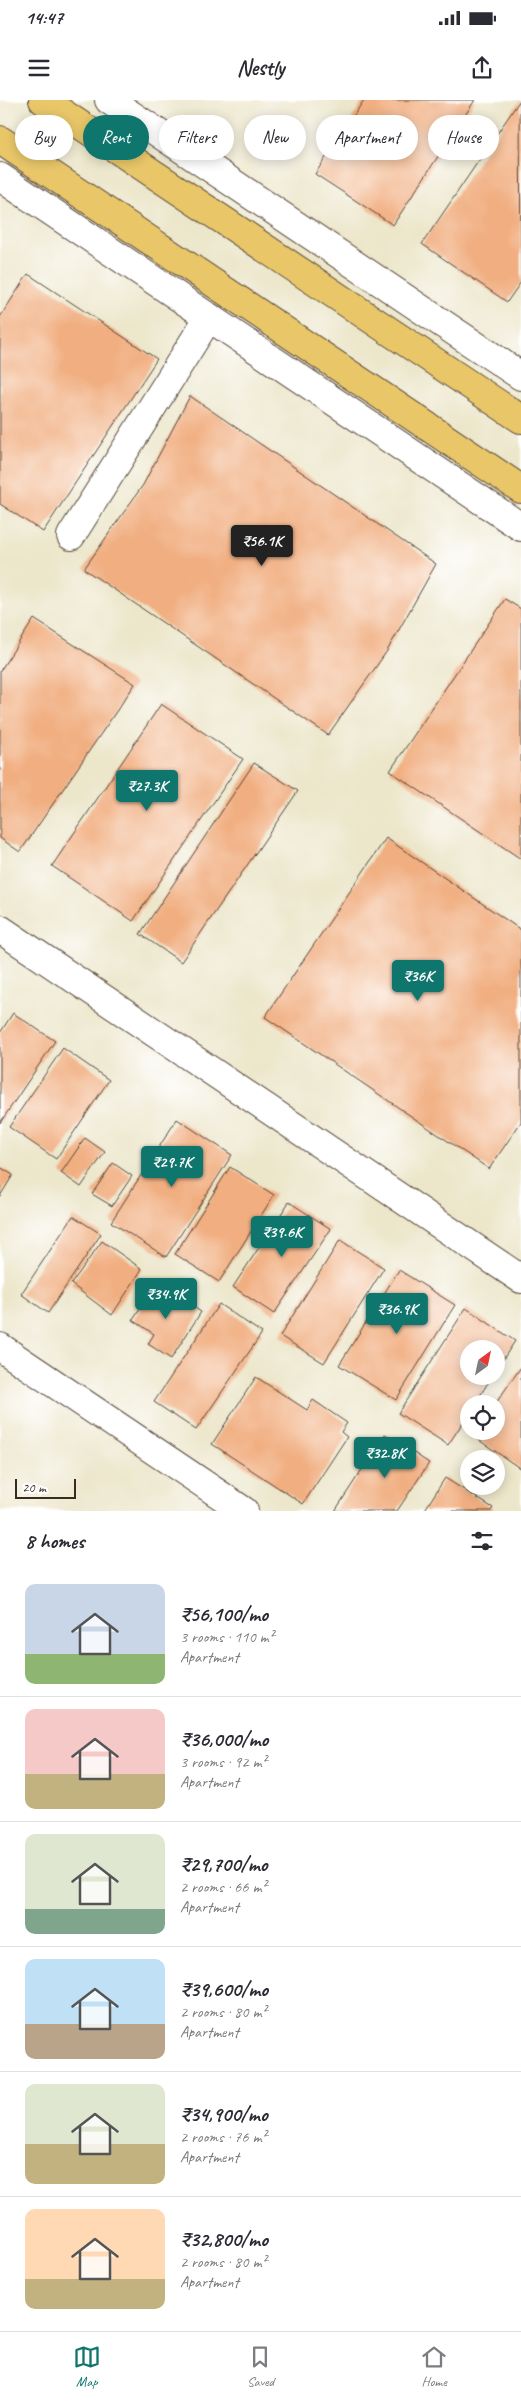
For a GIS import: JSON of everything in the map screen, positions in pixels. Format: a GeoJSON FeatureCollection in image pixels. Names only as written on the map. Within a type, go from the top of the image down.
{"type":"FeatureCollection","features":[{"type":"Feature","properties":{"kind":"main road"},"geometry":{"type":"LineString","coordinates":[[43,100],[521,419]]}},
{"type":"Feature","properties":{"kind":"main road"},"geometry":{"type":"LineString","coordinates":[[0,140],[521,489]]}},
{"type":"Feature","properties":{"kind":"street"},"geometry":{"type":"LineString","coordinates":[[109,100],[521,376]]}},
{"type":"Feature","properties":{"kind":"street"},"geometry":{"type":"LineString","coordinates":[[0,177],[521,527]]}},
{"type":"Feature","properties":{"kind":"street"},"geometry":{"type":"LineString","coordinates":[[71,536],[209,318]]}},
{"type":"Feature","properties":{"kind":"street"},"geometry":{"type":"LineString","coordinates":[[0,929],[521,1279]]}},
{"type":"Feature","properties":{"kind":"street"},"geometry":{"type":"LineString","coordinates":[[0,1347],[244,1511]]}},
{"type":"Feature","properties":{"kind":"building"},"geometry":{"type":"Polygon","coordinates":[[[364,100],[475,100],[465,115],[428,115],[428,160],[436,160],[393,225],[315,174],[324,160],[418,160],[418,115],[354,115],[364,100]]]}},
{"type":"Feature","properties":{"kind":"building"},"geometry":{"type":"Polygon","coordinates":[[[520,100],[521,282],[507,302],[422,244],[479,160],[499,160],[499,131],[520,100]]]}},
{"type":"Feature","properties":{"kind":"building"},"geometry":{"type":"Polygon","coordinates":[[[28,274],[157,359],[43,532],[0,504],[0,317],[28,274]]]}},
{"type":"Feature","properties":{"kind":"building"},"geometry":{"type":"Polygon","coordinates":[[[190,396],[436,564],[387,651],[328,735],[84,569],[143,485],[190,396]]]}},
{"type":"Feature","properties":{"kind":"building"},"geometry":{"type":"Polygon","coordinates":[[[505,599],[521,609],[521,859],[390,771],[505,599]]]}},
{"type":"Feature","properties":{"kind":"building"},"geometry":{"type":"Polygon","coordinates":[[[34,619],[135,684],[20,852],[0,838],[0,671],[34,619]]]}},
{"type":"Feature","properties":{"kind":"building"},"geometry":{"type":"Polygon","coordinates":[[[161,704],[243,759],[133,921],[52,866],[161,704]]]}},
{"type":"Feature","properties":{"kind":"building"},"geometry":{"type":"Polygon","coordinates":[[[254,763],[298,791],[181,962],[140,934],[254,763]]]}},
{"type":"Feature","properties":{"kind":"building"},"geometry":{"type":"Polygon","coordinates":[[[386,838],[521,930],[521,1122],[489,1169],[265,1017],[386,838]]]}},
{"type":"Feature","properties":{"kind":"building"},"geometry":{"type":"Polygon","coordinates":[[[13,1013],[55,1041],[0,1123],[0,1033],[13,1013]]]}},
{"type":"Feature","properties":{"kind":"building"},"geometry":{"type":"Polygon","coordinates":[[[63,1048],[109,1080],[56,1159],[9,1127],[63,1048]]]}},
{"type":"Feature","properties":{"kind":"building"},"geometry":{"type":"Polygon","coordinates":[[[177,1119],[232,1155],[166,1257],[111,1222],[177,1119]]]}},
{"type":"Feature","properties":{"kind":"building"},"geometry":{"type":"Polygon","coordinates":[[[85,1138],[105,1152],[81,1187],[61,1173],[85,1138]]]}},
{"type":"Feature","properties":{"kind":"building"},"geometry":{"type":"Polygon","coordinates":[[[113,1163],[132,1176],[112,1206],[92,1194],[113,1163]]]}},
{"type":"Feature","properties":{"kind":"building"},"geometry":{"type":"Polygon","coordinates":[[[0,1167],[13,1175],[0,1196],[0,1167]]]}},
{"type":"Feature","properties":{"kind":"building"},"geometry":{"type":"Polygon","coordinates":[[[230,1167],[274,1195],[219,1282],[175,1254],[230,1167]]]}},
{"type":"Feature","properties":{"kind":"building"},"geometry":{"type":"Polygon","coordinates":[[[289,1202],[331,1229],[274,1314],[233,1287],[289,1202]]]}},
{"type":"Feature","properties":{"kind":"building"},"geometry":{"type":"Polygon","coordinates":[[[73,1216],[101,1234],[48,1313],[21,1294],[73,1216]]]}},
{"type":"Feature","properties":{"kind":"building"},"geometry":{"type":"Polygon","coordinates":[[[340,1240],[384,1268],[324,1363],[280,1336],[340,1240]]]}},
{"type":"Feature","properties":{"kind":"building"},"geometry":{"type":"Polygon","coordinates":[[[102,1241],[142,1269],[112,1315],[71,1284],[102,1241]]]}},
{"type":"Feature","properties":{"kind":"building"},"geometry":{"type":"Polygon","coordinates":[[[399,1270],[455,1305],[396,1400],[339,1365],[399,1270]]]}},
{"type":"Feature","properties":{"kind":"building"},"geometry":{"type":"Polygon","coordinates":[[[157,1283],[201,1312],[171,1359],[148,1344],[154,1334],[133,1320],[157,1283]]]}},
{"type":"Feature","properties":{"kind":"building"},"geometry":{"type":"Polygon","coordinates":[[[219,1304],[262,1333],[196,1430],[154,1402],[219,1304]]]}},
{"type":"Feature","properties":{"kind":"building"},"geometry":{"type":"Polygon","coordinates":[[[466,1308],[515,1341],[505,1356],[505,1340],[460,1340],[460,1385],[487,1385],[480,1395],[460,1395],[460,1427],[448,1445],[398,1413],[466,1308]]]}},
{"type":"Feature","properties":{"kind":"building"},"geometry":{"type":"Polygon","coordinates":[[[521,1367],[521,1469],[505,1458],[505,1450],[493,1450],[479,1440],[505,1440],[505,1395],[502,1395],[521,1367]]]}},
{"type":"Feature","properties":{"kind":"building"},"geometry":{"type":"Polygon","coordinates":[[[256,1377],[307,1410],[313,1400],[347,1423],[341,1432],[347,1437],[303,1504],[212,1444],[256,1377]]]}},
{"type":"Feature","properties":{"kind":"building"},"geometry":{"type":"Polygon","coordinates":[[[385,1434],[429,1463],[397,1511],[335,1511],[385,1434]]]}},
{"type":"Feature","properties":{"kind":"building"},"geometry":{"type":"Polygon","coordinates":[[[445,1478],[460,1487],[460,1495],[472,1495],[493,1508],[491,1511],[424,1511],[445,1478]]]}}]}
